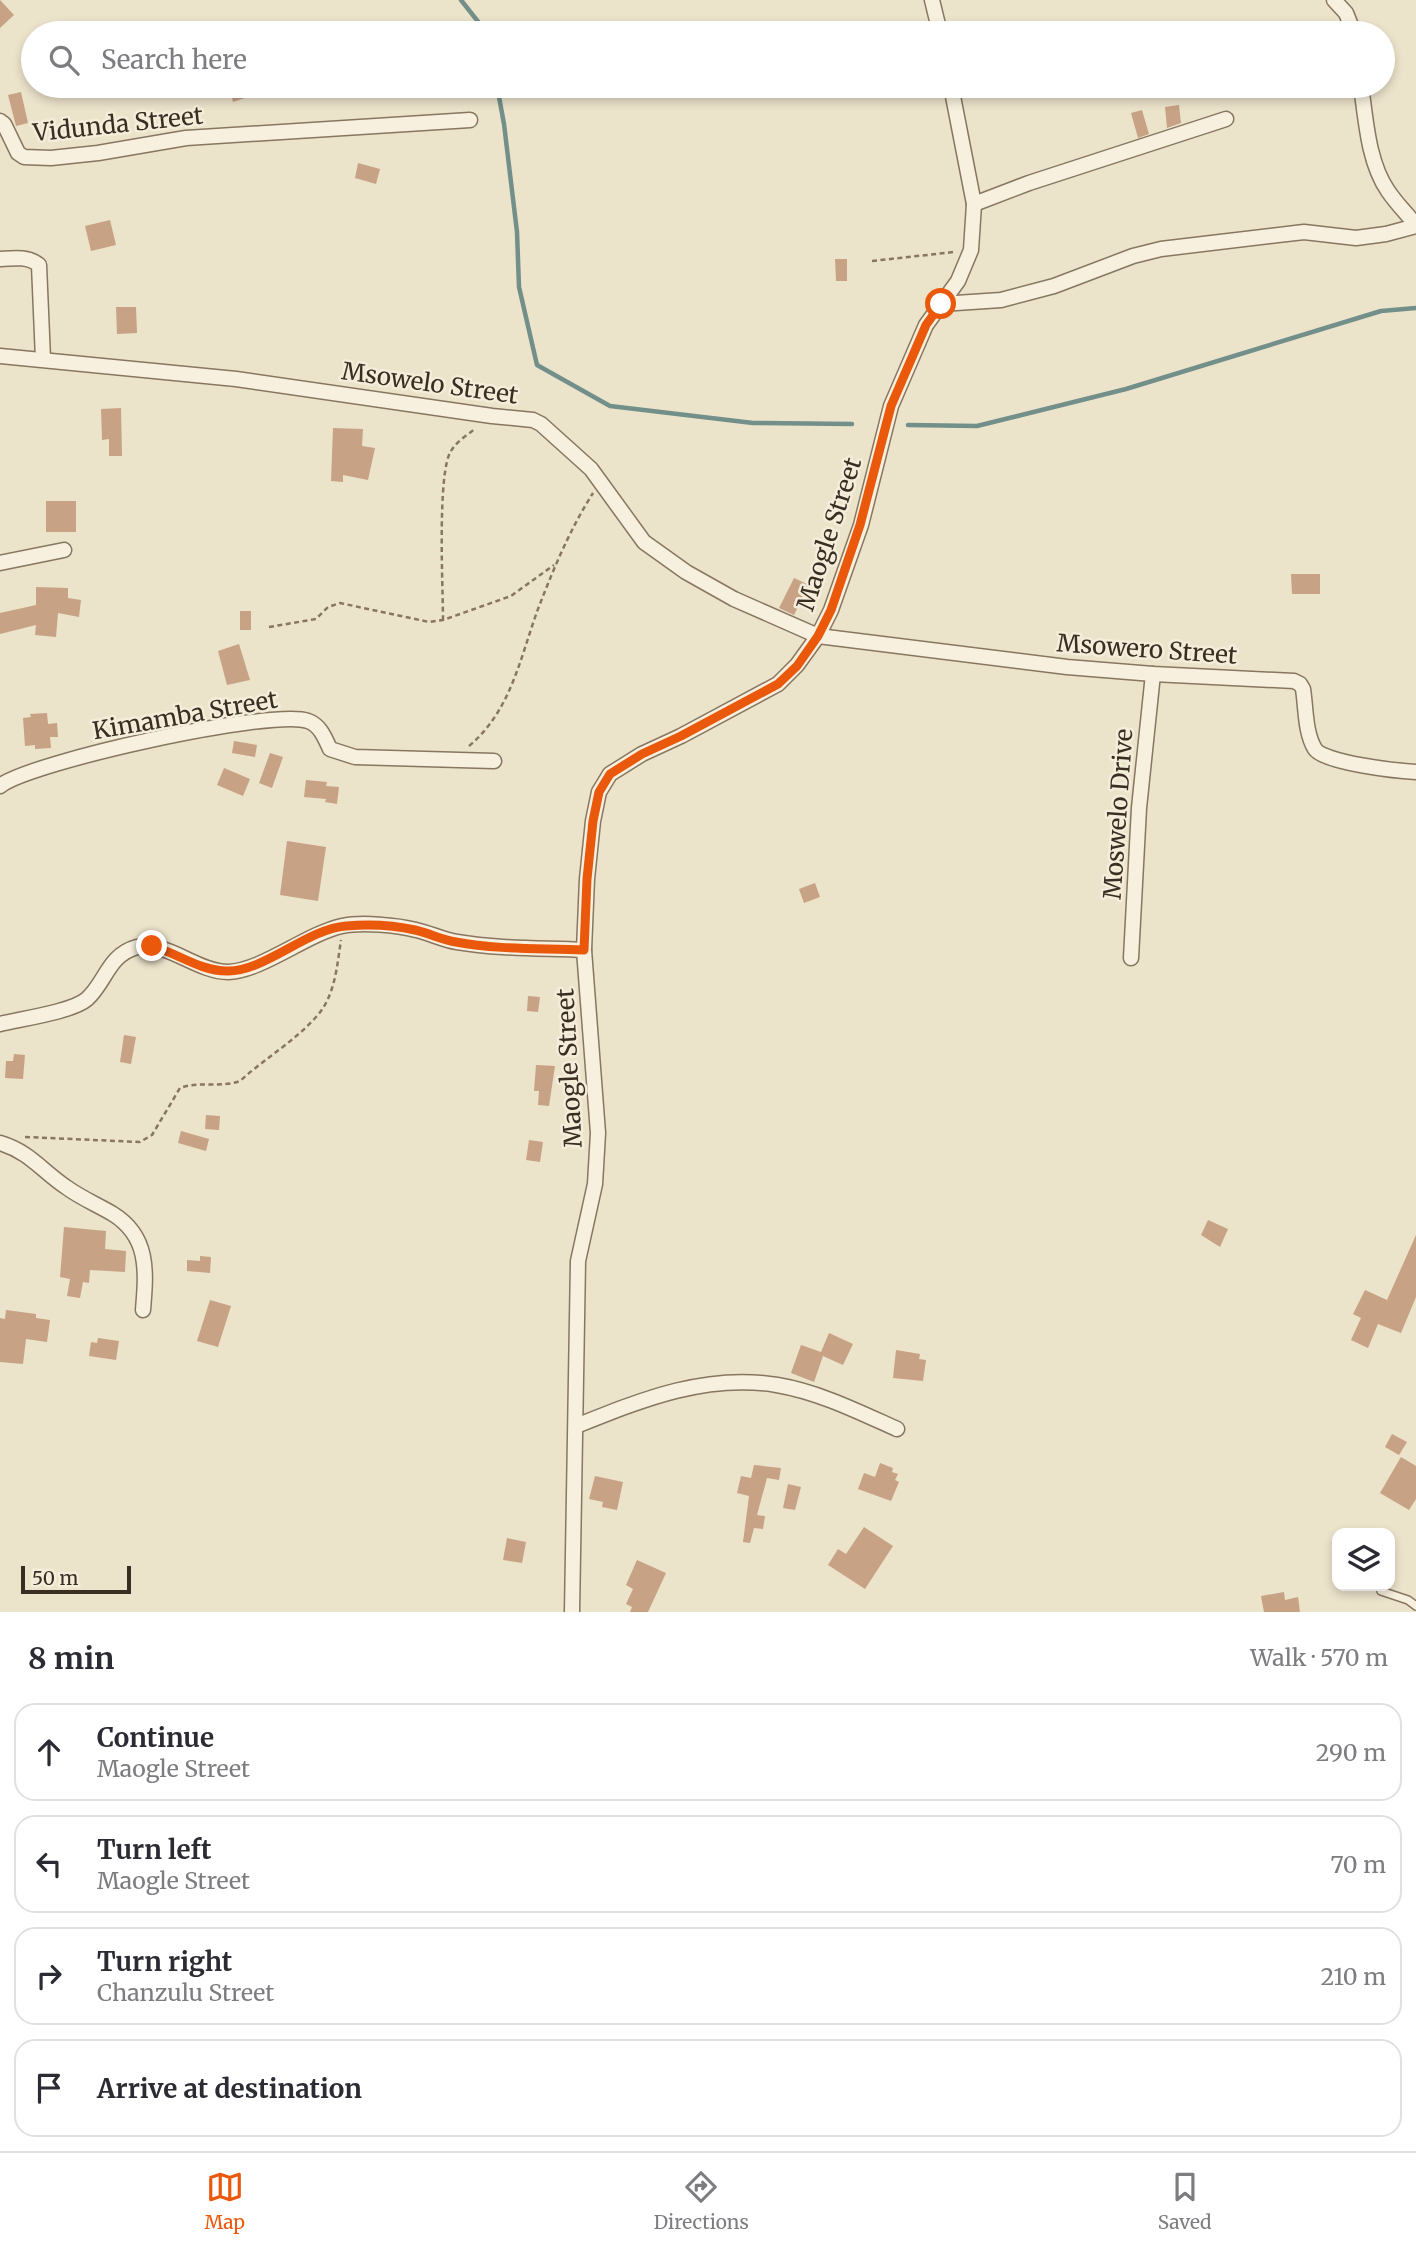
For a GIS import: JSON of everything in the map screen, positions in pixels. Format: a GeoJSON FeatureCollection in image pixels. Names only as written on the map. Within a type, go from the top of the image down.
{"type":"FeatureCollection","features":[{"type":"Feature","properties":{"kind":"street"},"geometry":{"type":"LineString","coordinates":[[932,0],[937,21]]}},
{"type":"Feature","properties":{"kind":"street"},"geometry":{"type":"LineString","coordinates":[[1334,0],[1349,21]]}},
{"type":"Feature","properties":{"kind":"street","name":"Maogle Street"},"geometry":{"type":"LineString","coordinates":[[572,1612],[578,1261],[595,1184],[597,1133],[584,950],[593,821],[599,792],[610,774],[642,754],[778,684],[797,666],[818,636],[831,610],[860,525],[891,406],[926,325],[958,281],[971,250],[974,204],[953,98]]}},
{"type":"Feature","properties":{"kind":"street"},"geometry":{"type":"LineString","coordinates":[[941,304],[1001,300],[1054,286],[1133,256],[1161,249],[1304,232],[1356,238],[1385,234],[1416,225],[1387,191],[1377,172],[1363,98]]}},
{"type":"Feature","properties":{"kind":"street"},"geometry":{"type":"LineString","coordinates":[[974,204],[1029,183],[1226,119]]}},
{"type":"Feature","properties":{"kind":"street","name":"Vidunda Street"},"geometry":{"type":"LineString","coordinates":[[0,121],[18,153],[24,157],[51,158],[186,138],[470,120]]}},
{"type":"Feature","properties":{"kind":"street"},"geometry":{"type":"LineString","coordinates":[[0,259],[22,258],[33,260],[39,265],[43,359]]}},
{"type":"Feature","properties":{"kind":"street","name":"Msowelo Street"},"geometry":{"type":"LineString","coordinates":[[0,356],[236,379],[533,420],[591,469],[643,542],[686,572],[734,599],[818,636]]}},
{"type":"Feature","properties":{"kind":"street"},"geometry":{"type":"LineString","coordinates":[[0,563],[64,550]]}},
{"type":"Feature","properties":{"kind":"street","name":"Msowero Street"},"geometry":{"type":"LineString","coordinates":[[818,636],[989,658],[1153,674],[1294,681],[1303,689],[1311,741],[1317,752],[1326,757],[1368,766],[1416,772]]}},
{"type":"Feature","properties":{"kind":"street","name":"Moswelo Drive"},"geometry":{"type":"LineString","coordinates":[[1130,958],[1139,808],[1153,674]]}},
{"type":"Feature","properties":{"kind":"street","name":"Kimamba Street"},"geometry":{"type":"LineString","coordinates":[[0,786],[101,751],[220,727],[288,718],[305,719],[315,724],[330,749],[339,754],[355,757],[494,761]]}},
{"type":"Feature","properties":{"kind":"street"},"geometry":{"type":"LineString","coordinates":[[0,1024],[71,1008],[87,999],[111,963],[139,947],[159,948],[213,970],[230,972],[343,926],[392,926],[416,930],[454,942],[495,947],[584,950]]}},
{"type":"Feature","properties":{"kind":"street"},"geometry":{"type":"LineString","coordinates":[[7,1140],[38,1162],[64,1186],[115,1215],[132,1230],[146,1268],[143,1310]]}},
{"type":"Feature","properties":{"kind":"street"},"geometry":{"type":"LineString","coordinates":[[576,1426],[668,1391],[736,1381],[778,1385],[830,1399],[897,1429]]}},
{"type":"Feature","properties":{"kind":"lane"},"geometry":{"type":"LineString","coordinates":[[1381,1591],[1408,1600],[1416,1606]]}},
{"type":"Feature","properties":{"kind":"path"},"geometry":{"type":"LineString","coordinates":[[872,261],[971,250]]}},
{"type":"Feature","properties":{"kind":"path"},"geometry":{"type":"LineString","coordinates":[[443,620],[445,467],[450,451],[492,416]]}},
{"type":"Feature","properties":{"kind":"path"},"geometry":{"type":"LineString","coordinates":[[449,760],[472,743],[497,714],[508,696],[538,609],[557,564],[580,514],[600,483]]}},
{"type":"Feature","properties":{"kind":"path"},"geometry":{"type":"LineString","coordinates":[[270,627],[316,620],[328,607],[340,603],[429,622],[443,620],[511,596],[557,564]]}},
{"type":"Feature","properties":{"kind":"path"},"geometry":{"type":"LineString","coordinates":[[7,1140],[140,1142],[152,1135],[180,1088],[188,1085],[228,1085],[240,1081],[317,1017],[328,998],[337,973],[343,926]]}},
{"type":"Feature","properties":{"kind":"building"},"geometry":{"type":"Polygon","coordinates":[[[0,0],[14,15],[0,28],[0,0]]]}},
{"type":"Feature","properties":{"kind":"building"},"geometry":{"type":"Polygon","coordinates":[[[21,92],[28,123],[16,126],[8,95],[21,92]]]}},
{"type":"Feature","properties":{"kind":"building"},"geometry":{"type":"Polygon","coordinates":[[[1179,105],[1181,123],[1167,128],[1165,107],[1179,105]]]}},
{"type":"Feature","properties":{"kind":"building"},"geometry":{"type":"Polygon","coordinates":[[[1142,110],[1149,134],[1138,138],[1131,113],[1142,110]]]}},
{"type":"Feature","properties":{"kind":"building"},"geometry":{"type":"Polygon","coordinates":[[[358,163],[380,169],[376,184],[355,178],[358,163]]]}},
{"type":"Feature","properties":{"kind":"building"},"geometry":{"type":"Polygon","coordinates":[[[110,220],[116,245],[91,251],[85,226],[110,220]]]}},
{"type":"Feature","properties":{"kind":"building"},"geometry":{"type":"Polygon","coordinates":[[[835,259],[847,259],[847,281],[836,281],[835,259]]]}},
{"type":"Feature","properties":{"kind":"building"},"geometry":{"type":"Polygon","coordinates":[[[116,307],[136,307],[137,333],[117,334],[116,307]]]}},
{"type":"Feature","properties":{"kind":"building"},"geometry":{"type":"Polygon","coordinates":[[[121,408],[122,456],[109,456],[109,439],[102,440],[101,409],[121,408]]]}},
{"type":"Feature","properties":{"kind":"building"},"geometry":{"type":"Polygon","coordinates":[[[333,428],[363,429],[362,446],[375,448],[368,480],[343,475],[343,482],[331,481],[333,428]]]}},
{"type":"Feature","properties":{"kind":"building"},"geometry":{"type":"Polygon","coordinates":[[[46,501],[76,501],[76,532],[46,532],[46,501]]]}},
{"type":"Feature","properties":{"kind":"building"},"geometry":{"type":"Polygon","coordinates":[[[1291,574],[1320,574],[1320,594],[1292,594],[1291,574]]]}},
{"type":"Feature","properties":{"kind":"building"},"geometry":{"type":"Polygon","coordinates":[[[794,578],[809,585],[794,615],[779,608],[794,578]]]}},
{"type":"Feature","properties":{"kind":"building"},"geometry":{"type":"Polygon","coordinates":[[[36,587],[68,588],[68,598],[81,600],[79,617],[58,613],[56,637],[35,635],[36,625],[0,634],[0,613],[36,605],[36,587]]]}},
{"type":"Feature","properties":{"kind":"building"},"geometry":{"type":"Polygon","coordinates":[[[240,611],[251,611],[251,630],[240,630],[240,611]]]}},
{"type":"Feature","properties":{"kind":"building"},"geometry":{"type":"Polygon","coordinates":[[[239,644],[250,680],[227,685],[218,651],[239,644]]]}},
{"type":"Feature","properties":{"kind":"building"},"geometry":{"type":"Polygon","coordinates":[[[47,713],[48,724],[57,723],[58,737],[50,737],[51,748],[35,749],[35,745],[25,746],[23,718],[31,717],[30,714],[47,713]]]}},
{"type":"Feature","properties":{"kind":"building"},"geometry":{"type":"Polygon","coordinates":[[[234,741],[257,745],[255,757],[232,753],[234,741]]]}},
{"type":"Feature","properties":{"kind":"building"},"geometry":{"type":"Polygon","coordinates":[[[270,753],[283,757],[272,788],[259,783],[270,753]]]}},
{"type":"Feature","properties":{"kind":"building"},"geometry":{"type":"Polygon","coordinates":[[[224,768],[250,779],[243,796],[217,785],[224,768]]]}},
{"type":"Feature","properties":{"kind":"building"},"geometry":{"type":"Polygon","coordinates":[[[306,780],[327,782],[326,786],[339,787],[337,804],[325,802],[326,799],[304,797],[306,780]]]}},
{"type":"Feature","properties":{"kind":"building"},"geometry":{"type":"Polygon","coordinates":[[[287,841],[326,847],[318,901],[280,895],[287,841]]]}},
{"type":"Feature","properties":{"kind":"building"},"geometry":{"type":"Polygon","coordinates":[[[815,883],[820,897],[804,903],[799,889],[815,883]]]}},
{"type":"Feature","properties":{"kind":"building"},"geometry":{"type":"Polygon","coordinates":[[[528,996],[540,997],[538,1012],[527,1011],[528,996]]]}},
{"type":"Feature","properties":{"kind":"building"},"geometry":{"type":"Polygon","coordinates":[[[124,1035],[136,1037],[131,1064],[120,1062],[124,1035]]]}},
{"type":"Feature","properties":{"kind":"building"},"geometry":{"type":"Polygon","coordinates":[[[14,1054],[25,1055],[23,1079],[5,1078],[6,1061],[13,1061],[14,1054]]]}},
{"type":"Feature","properties":{"kind":"building"},"geometry":{"type":"Polygon","coordinates":[[[536,1065],[555,1066],[549,1106],[538,1105],[539,1091],[534,1091],[536,1065]]]}},
{"type":"Feature","properties":{"kind":"building"},"geometry":{"type":"Polygon","coordinates":[[[206,1115],[220,1116],[219,1130],[205,1129],[206,1115]]]}},
{"type":"Feature","properties":{"kind":"building"},"geometry":{"type":"Polygon","coordinates":[[[181,1131],[209,1139],[206,1151],[178,1143],[181,1131]]]}},
{"type":"Feature","properties":{"kind":"building"},"geometry":{"type":"Polygon","coordinates":[[[529,1140],[543,1142],[540,1162],[526,1160],[529,1140]]]}},
{"type":"Feature","properties":{"kind":"building"},"geometry":{"type":"Polygon","coordinates":[[[1208,1220],[1228,1229],[1220,1247],[1201,1235],[1208,1220]]]}},
{"type":"Feature","properties":{"kind":"building"},"geometry":{"type":"Polygon","coordinates":[[[64,1227],[106,1231],[105,1249],[126,1251],[125,1272],[90,1270],[89,1283],[83,1282],[80,1298],[67,1296],[70,1279],[60,1277],[64,1227]]]}},
{"type":"Feature","properties":{"kind":"building"},"geometry":{"type":"Polygon","coordinates":[[[1416,1235],[1416,1297],[1401,1333],[1378,1324],[1368,1348],[1351,1340],[1361,1318],[1353,1314],[1365,1290],[1387,1300],[1416,1235]]]}},
{"type":"Feature","properties":{"kind":"building"},"geometry":{"type":"Polygon","coordinates":[[[200,1256],[211,1257],[210,1273],[187,1271],[187,1260],[200,1261],[200,1256]]]}},
{"type":"Feature","properties":{"kind":"building"},"geometry":{"type":"Polygon","coordinates":[[[210,1300],[231,1306],[218,1347],[197,1341],[210,1300]]]}},
{"type":"Feature","properties":{"kind":"building"},"geometry":{"type":"Polygon","coordinates":[[[6,1310],[36,1314],[36,1318],[50,1320],[47,1342],[26,1339],[23,1364],[0,1362],[0,1318],[5,1319],[6,1310]]]}},
{"type":"Feature","properties":{"kind":"building"},"geometry":{"type":"Polygon","coordinates":[[[829,1333],[853,1344],[843,1365],[823,1356],[814,1382],[791,1373],[801,1345],[821,1352],[829,1333]]]}},
{"type":"Feature","properties":{"kind":"building"},"geometry":{"type":"Polygon","coordinates":[[[98,1338],[119,1341],[116,1360],[89,1356],[91,1342],[97,1343],[98,1338]]]}},
{"type":"Feature","properties":{"kind":"building"},"geometry":{"type":"Polygon","coordinates":[[[896,1350],[920,1354],[919,1359],[926,1360],[923,1381],[893,1378],[896,1350]]]}},
{"type":"Feature","properties":{"kind":"building"},"geometry":{"type":"Polygon","coordinates":[[[1392,1434],[1407,1442],[1399,1455],[1385,1447],[1392,1434]]]}},
{"type":"Feature","properties":{"kind":"building"},"geometry":{"type":"Polygon","coordinates":[[[1401,1457],[1416,1466],[1416,1499],[1409,1510],[1380,1493],[1401,1457]]]}},
{"type":"Feature","properties":{"kind":"building"},"geometry":{"type":"Polygon","coordinates":[[[880,1463],[893,1468],[892,1472],[898,1474],[895,1480],[899,1482],[891,1501],[858,1489],[864,1473],[875,1477],[880,1463]]]}},
{"type":"Feature","properties":{"kind":"building"},"geometry":{"type":"Polygon","coordinates":[[[754,1465],[781,1468],[779,1480],[767,1478],[757,1515],[765,1516],[763,1529],[754,1528],[750,1543],[743,1542],[749,1496],[737,1493],[741,1476],[751,1478],[754,1465]]]}},
{"type":"Feature","properties":{"kind":"building"},"geometry":{"type":"Polygon","coordinates":[[[595,1476],[623,1482],[617,1510],[602,1507],[603,1502],[589,1499],[595,1476]]]}},
{"type":"Feature","properties":{"kind":"building"},"geometry":{"type":"Polygon","coordinates":[[[788,1484],[801,1487],[795,1510],[783,1508],[788,1484]]]}},
{"type":"Feature","properties":{"kind":"building"},"geometry":{"type":"Polygon","coordinates":[[[864,1527],[893,1546],[865,1589],[828,1565],[838,1549],[846,1554],[864,1527]]]}},
{"type":"Feature","properties":{"kind":"building"},"geometry":{"type":"Polygon","coordinates":[[[507,1538],[526,1542],[522,1563],[503,1560],[507,1538]]]}},
{"type":"Feature","properties":{"kind":"building"},"geometry":{"type":"Polygon","coordinates":[[[637,1560],[666,1573],[648,1612],[630,1612],[632,1607],[626,1604],[633,1589],[626,1585],[637,1560]]]}},
{"type":"Feature","properties":{"kind":"building"},"geometry":{"type":"Polygon","coordinates":[[[1284,1592],[1285,1600],[1298,1597],[1300,1612],[1264,1612],[1261,1596],[1284,1592]]]}},
{"type":"Feature","properties":{"kind":"waterway"},"geometry":{"type":"LineString","coordinates":[[461,0],[478,21]]}},
{"type":"Feature","properties":{"kind":"waterway"},"geometry":{"type":"LineString","coordinates":[[499,98],[517,232],[519,287],[537,365],[610,406],[753,423],[852,424]]}},
{"type":"Feature","properties":{"kind":"waterway"},"geometry":{"type":"LineString","coordinates":[[908,425],[977,426],[1126,389],[1381,311],[1416,308]]}},
{"type":"Feature","properties":{"kind":"route"},"geometry":{"type":"LineString","coordinates":[[152,946],[213,970],[230,972],[243,969],[343,926],[392,926],[416,930],[454,942],[495,947],[584,950],[587,879],[599,792],[610,774],[642,754],[738,707],[778,684],[797,666],[818,636],[831,610],[860,525],[891,406],[926,325],[941,304]]}}]}
